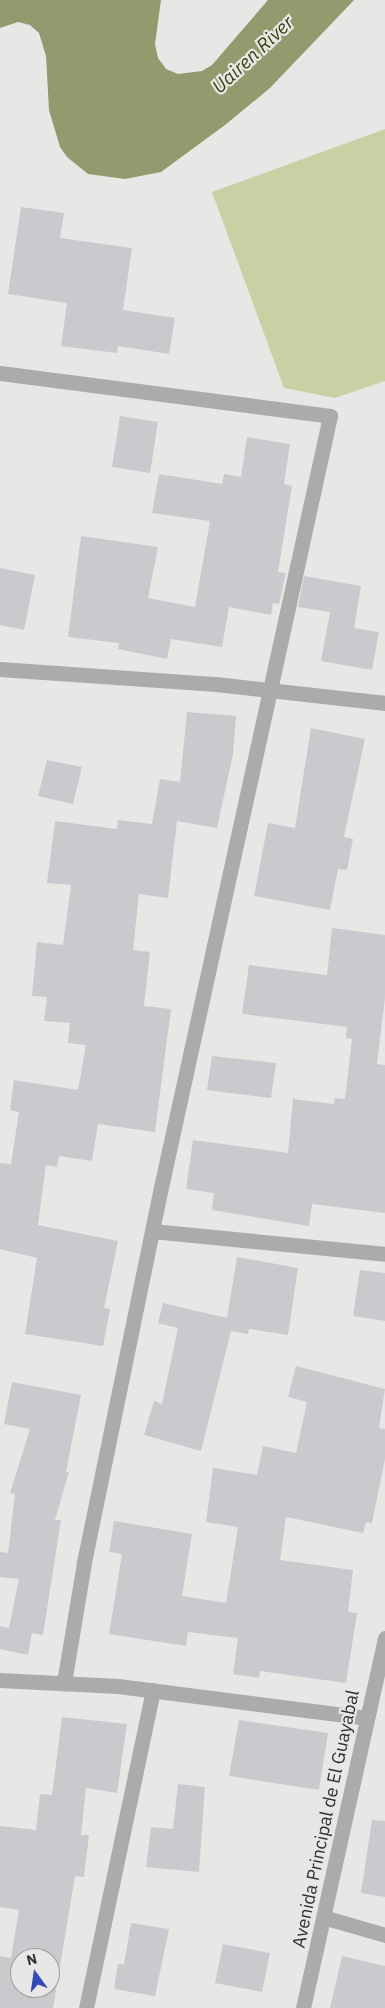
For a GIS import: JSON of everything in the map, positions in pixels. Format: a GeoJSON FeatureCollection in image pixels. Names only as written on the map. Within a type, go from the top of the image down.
{"type":"FeatureCollection","features":[{"type":"Feature","properties":{"kind":"street"},"geometry":{"type":"LineString","coordinates":[[0,373],[330,416],[267,690],[152,1231],[84,1563],[64,1683]]}},
{"type":"Feature","properties":{"kind":"street"},"geometry":{"type":"LineString","coordinates":[[0,669],[267,690],[385,702]]}},
{"type":"Feature","properties":{"kind":"street"},"geometry":{"type":"LineString","coordinates":[[152,1231],[385,1254]]}},
{"type":"Feature","properties":{"kind":"street","name":"Avenida Principal de El Guayabal"},"geometry":{"type":"LineString","coordinates":[[303,2008],[385,1638]]}},
{"type":"Feature","properties":{"kind":"street"},"geometry":{"type":"LineString","coordinates":[[0,1680],[153,1690],[367,1718]]}},
{"type":"Feature","properties":{"kind":"street"},"geometry":{"type":"LineString","coordinates":[[86,2008],[153,1690]]}},
{"type":"Feature","properties":{"kind":"street"},"geometry":{"type":"LineString","coordinates":[[323,1917],[385,1935]]}},
{"type":"Feature","properties":{"kind":"shaded area"},"geometry":{"type":"Polygon","coordinates":[[[385,129],[385,381],[335,398],[284,388],[212,192],[385,129]]]}},
{"type":"Feature","properties":{"kind":"water","name":"Uairen River"},"geometry":{"type":"Polygon","coordinates":[[[0,0],[161,0],[155,44],[158,58],[166,69],[178,74],[202,71],[212,65],[268,0],[354,0],[270,88],[225,125],[161,172],[125,179],[88,174],[67,157],[60,147],[49,110],[46,56],[39,33],[30,25],[18,22],[0,28],[0,0]]]}},
{"type":"Feature","properties":{"kind":"building"},"geometry":{"type":"Polygon","coordinates":[[[21,207],[64,213],[60,238],[132,248],[123,310],[175,318],[169,354],[118,346],[117,353],[61,346],[67,303],[8,294],[21,207]]]}},
{"type":"Feature","properties":{"kind":"building"},"geometry":{"type":"Polygon","coordinates":[[[120,416],[158,422],[150,473],[112,467],[120,416]]]}},
{"type":"Feature","properties":{"kind":"building"},"geometry":{"type":"Polygon","coordinates":[[[247,437],[290,444],[284,484],[292,486],[278,572],[286,573],[279,604],[273,603],[271,615],[229,607],[222,647],[171,639],[167,659],[118,649],[119,643],[68,637],[81,536],[158,547],[148,598],[195,607],[210,521],[152,513],[159,474],[222,484],[224,474],[241,477],[247,437]]]}},
{"type":"Feature","properties":{"kind":"building"},"geometry":{"type":"Polygon","coordinates":[[[0,568],[35,575],[24,630],[0,625],[0,568]]]}},
{"type":"Feature","properties":{"kind":"building"},"geometry":{"type":"Polygon","coordinates":[[[304,576],[361,586],[354,628],[379,632],[372,670],[321,661],[330,612],[298,607],[304,576]]]}},
{"type":"Feature","properties":{"kind":"building"},"geometry":{"type":"Polygon","coordinates":[[[187,712],[236,716],[233,754],[217,828],[177,821],[168,898],[139,894],[133,950],[150,952],[144,1006],[171,1009],[155,1132],[98,1124],[92,1161],[59,1156],[57,1167],[46,1165],[38,1225],[118,1241],[104,1308],[110,1309],[103,1346],[25,1334],[37,1258],[0,1249],[0,1163],[11,1164],[19,1112],[10,1110],[14,1080],[78,1090],[86,1045],[68,1043],[70,1023],[44,1021],[47,997],[32,996],[37,942],[63,945],[71,885],[47,883],[55,821],[117,829],[118,820],[152,824],[160,779],[180,782],[187,712]]]}},
{"type":"Feature","properties":{"kind":"building"},"geometry":{"type":"Polygon","coordinates":[[[311,728],[365,739],[344,837],[353,839],[347,870],[338,869],[330,910],[254,896],[268,823],[295,828],[311,728]]]}},
{"type":"Feature","properties":{"kind":"building"},"geometry":{"type":"Polygon","coordinates":[[[47,760],[82,767],[73,804],[38,796],[47,760]]]}},
{"type":"Feature","properties":{"kind":"building"},"geometry":{"type":"Polygon","coordinates":[[[332,928],[385,935],[385,998],[377,1064],[385,1065],[385,1213],[312,1204],[309,1226],[212,1210],[214,1193],[186,1189],[193,1140],[288,1153],[293,1099],[334,1104],[335,1098],[345,1099],[352,1039],[346,1038],[347,1027],[242,1014],[249,965],[327,975],[332,928]]]}},
{"type":"Feature","properties":{"kind":"building"},"geometry":{"type":"Polygon","coordinates":[[[212,1056],[276,1063],[271,1098],[207,1090],[212,1056]]]}},
{"type":"Feature","properties":{"kind":"building"},"geometry":{"type":"Polygon","coordinates":[[[237,1257],[298,1268],[288,1335],[249,1329],[248,1334],[231,1331],[201,1451],[144,1435],[154,1401],[162,1404],[178,1328],[158,1323],[163,1303],[227,1318],[237,1257]]]}},
{"type":"Feature","properties":{"kind":"building"},"geometry":{"type":"Polygon","coordinates":[[[360,1270],[385,1273],[385,1321],[353,1316],[360,1270]]]}},
{"type":"Feature","properties":{"kind":"building"},"geometry":{"type":"Polygon","coordinates":[[[296,1366],[385,1389],[379,1428],[385,1429],[385,1459],[372,1523],[366,1522],[363,1533],[286,1517],[280,1560],[353,1570],[348,1612],[357,1613],[346,1683],[260,1671],[259,1678],[233,1674],[238,1638],[188,1632],[186,1646],[109,1634],[122,1554],[109,1552],[114,1521],[192,1534],[182,1596],[226,1603],[238,1527],[206,1522],[213,1468],[257,1475],[263,1446],[296,1453],[307,1402],[288,1397],[296,1366]]]}},
{"type":"Feature","properties":{"kind":"building"},"geometry":{"type":"Polygon","coordinates":[[[12,1382],[81,1395],[66,1472],[69,1472],[55,1520],[61,1520],[43,1635],[32,1633],[28,1655],[0,1649],[0,1626],[9,1628],[19,1579],[0,1577],[0,1552],[8,1553],[15,1494],[10,1493],[30,1429],[4,1424],[12,1382]]]}},
{"type":"Feature","properties":{"kind":"building"},"geometry":{"type":"Polygon","coordinates":[[[62,1717],[127,1724],[117,1793],[86,1788],[81,1835],[89,1835],[84,1877],[75,1876],[60,1966],[60,1948],[13,1948],[19,1910],[0,1907],[0,1826],[36,1830],[40,1794],[52,1795],[62,1717]]]}},
{"type":"Feature","properties":{"kind":"building"},"geometry":{"type":"Polygon","coordinates":[[[239,1720],[328,1733],[319,1790],[229,1776],[239,1720]]]}},
{"type":"Feature","properties":{"kind":"building"},"geometry":{"type":"Polygon","coordinates":[[[178,1784],[205,1787],[199,1872],[146,1867],[151,1827],[173,1829],[178,1784]]]}},
{"type":"Feature","properties":{"kind":"building"},"geometry":{"type":"Polygon","coordinates":[[[372,1820],[385,1821],[385,1897],[361,1893],[372,1820]]]}},
{"type":"Feature","properties":{"kind":"building"},"geometry":{"type":"Polygon","coordinates":[[[131,1923],[169,1929],[155,1996],[114,1989],[118,1964],[124,1964],[131,1923]]]}},
{"type":"Feature","properties":{"kind":"building"},"geometry":{"type":"Polygon","coordinates":[[[223,1944],[270,1953],[262,1992],[215,1983],[223,1944]]]}},
{"type":"Feature","properties":{"kind":"building"},"geometry":{"type":"Polygon","coordinates":[[[0,1956],[10,1958],[10,1998],[55,1998],[53,2008],[0,2008],[0,1956]]]}},
{"type":"Feature","properties":{"kind":"building"},"geometry":{"type":"Polygon","coordinates":[[[342,1956],[385,1966],[385,2008],[330,2008],[342,1956]]]}}]}
